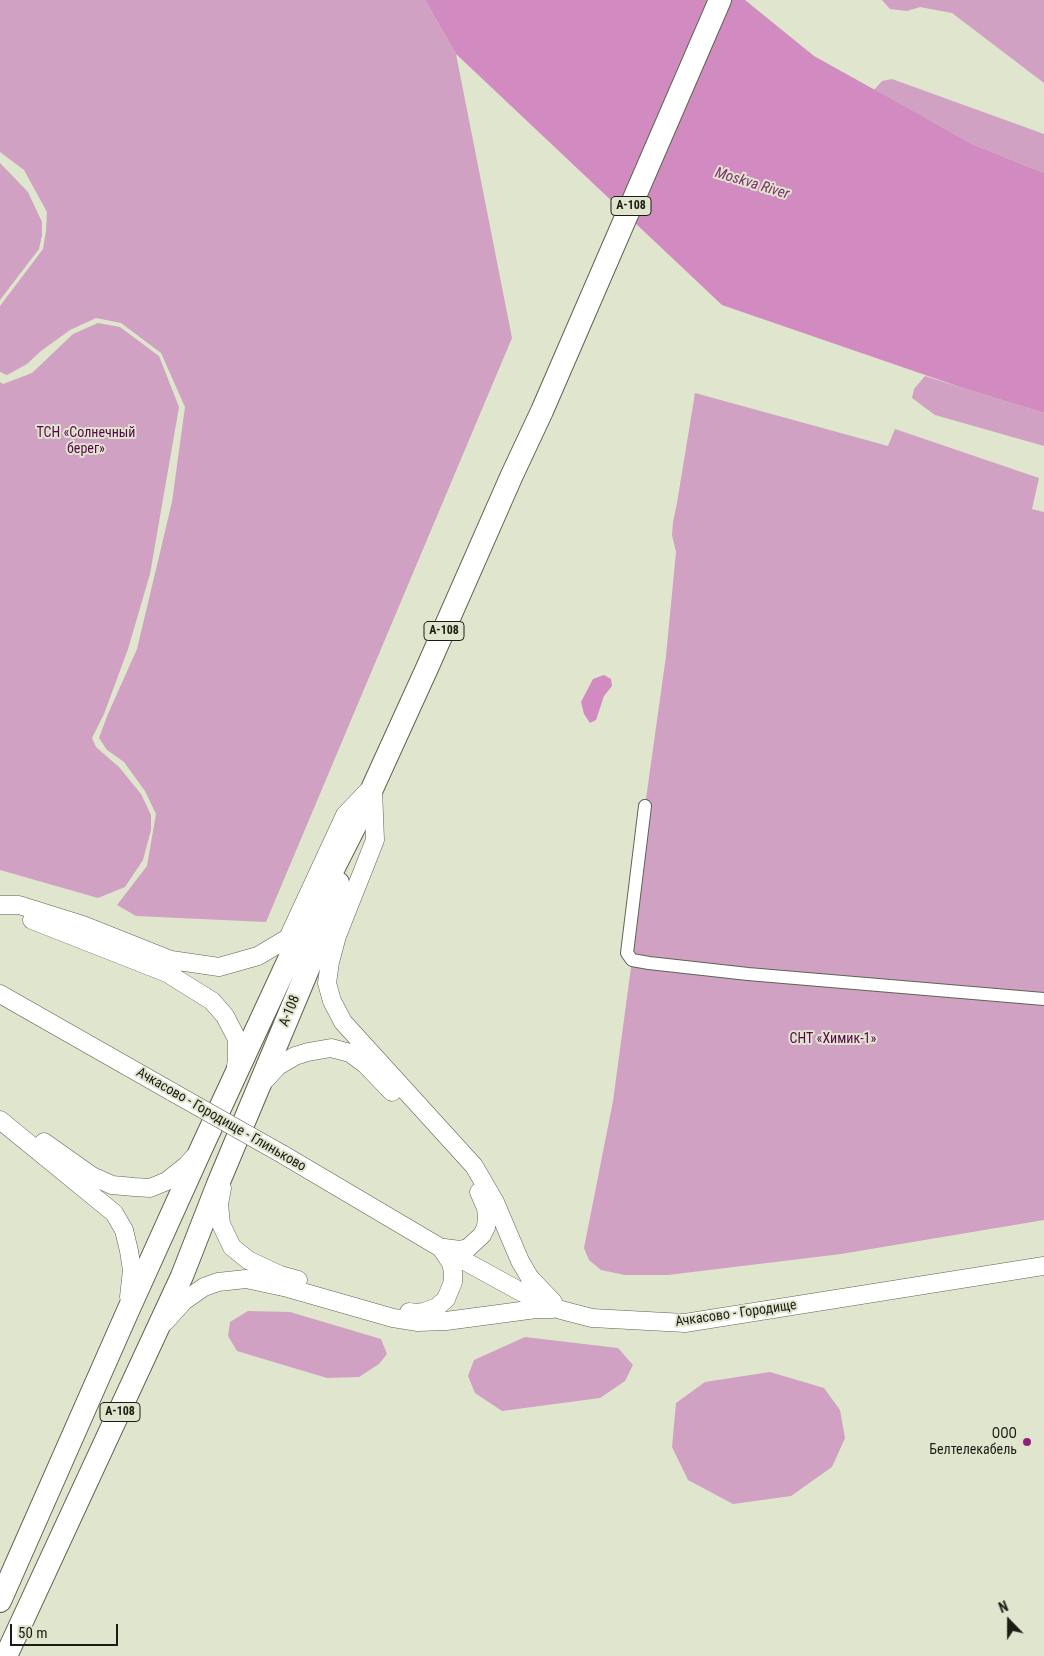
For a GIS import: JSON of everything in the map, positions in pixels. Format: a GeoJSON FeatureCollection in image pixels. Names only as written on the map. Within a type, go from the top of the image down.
{"type":"FeatureCollection","features":[{"type":"Feature","properties":{"kind":"highway","name":"А-108"},"geometry":{"type":"LineString","coordinates":[[0,1601],[202,1147],[303,929],[357,822],[428,666],[542,411],[720,0]]}},
{"type":"Feature","properties":{"kind":"highway","name":"А-108"},"geometry":{"type":"LineString","coordinates":[[6,1656],[160,1327],[322,936],[357,822]]}},
{"type":"Feature","properties":{"kind":"street"},"geometry":{"type":"LineString","coordinates":[[0,905],[20,904],[83,925],[171,960],[219,967],[258,956],[288,938],[345,815],[373,785]]}},
{"type":"Feature","properties":{"kind":"street"},"geometry":{"type":"LineString","coordinates":[[373,785],[375,840],[336,936],[327,983],[332,1001],[344,1022],[474,1166],[494,1202],[527,1273],[542,1292],[561,1310]]}},
{"type":"Feature","properties":{"kind":"street"},"geometry":{"type":"LineString","coordinates":[[645,806],[627,953],[632,960],[748,974],[1044,999]]}},
{"type":"Feature","properties":{"kind":"street"},"geometry":{"type":"LineString","coordinates":[[0,916],[19,915],[158,969],[189,985],[212,1001],[225,1016],[237,1038],[237,1060],[231,1086]]}},
{"type":"Feature","properties":{"kind":"street","name":"Ачкасово - Городище - Глиньково"},"geometry":{"type":"LineString","coordinates":[[0,994],[282,1154],[441,1248]]}},
{"type":"Feature","properties":{"kind":"street"},"geometry":{"type":"LineString","coordinates":[[259,1086],[278,1066],[295,1056],[308,1052],[331,1048],[350,1053],[365,1064],[468,1173],[486,1208],[488,1218],[486,1227],[475,1243],[468,1248],[460,1250],[441,1248]]}},
{"type":"Feature","properties":{"kind":"street"},"geometry":{"type":"LineString","coordinates":[[0,1107],[27,1130],[92,1176],[112,1185],[150,1188],[167,1181],[187,1165],[202,1147]]}},
{"type":"Feature","properties":{"kind":"street"},"geometry":{"type":"LineString","coordinates":[[0,1120],[114,1214],[124,1230],[132,1270],[127,1313]]}},
{"type":"Feature","properties":{"kind":"street"},"geometry":{"type":"LineString","coordinates":[[226,1164],[218,1204],[220,1224],[232,1247],[248,1260],[280,1275],[415,1313],[424,1312],[437,1307],[446,1299],[453,1282],[451,1263],[441,1248]]}},
{"type":"Feature","properties":{"kind":"street","name":"Ачкасово - Городище"},"geometry":{"type":"LineString","coordinates":[[441,1248],[523,1293],[561,1310],[592,1318],[685,1323],[1044,1266]]}},
{"type":"Feature","properties":{"kind":"street"},"geometry":{"type":"LineString","coordinates":[[160,1327],[184,1301],[204,1288],[218,1282],[246,1279],[288,1288],[393,1318],[418,1322],[446,1321],[536,1309],[561,1310]]}},
{"type":"Feature","properties":{"kind":"green space"},"geometry":{"type":"Polygon","coordinates":[[[0,0],[425,0],[456,54],[512,338],[266,922],[136,916],[117,905],[147,866],[156,814],[145,791],[124,762],[107,750],[99,738],[137,649],[172,502],[185,407],[161,353],[121,323],[96,318],[70,330],[41,351],[27,364],[7,375],[0,372],[0,306],[43,249],[47,212],[24,170],[0,152],[0,0]]]}},
{"type":"Feature","properties":{"kind":"green space"},"geometry":{"type":"Polygon","coordinates":[[[882,0],[1044,0],[1044,83],[952,13],[920,7],[907,11],[890,9],[882,0]]]}},
{"type":"Feature","properties":{"kind":"green space"},"geometry":{"type":"Polygon","coordinates":[[[892,79],[1044,134],[1044,173],[972,144],[874,90],[882,81],[892,79]]]}},
{"type":"Feature","properties":{"kind":"green space"},"geometry":{"type":"Polygon","coordinates":[[[0,163],[28,192],[42,222],[42,235],[39,249],[0,300],[0,163]]]}},
{"type":"Feature","properties":{"kind":"green space","name":"ТСН «Солнечный берег»"},"geometry":{"type":"Polygon","coordinates":[[[98,323],[120,327],[159,356],[179,407],[150,574],[128,649],[104,714],[92,738],[96,747],[119,767],[141,794],[151,815],[151,830],[143,860],[125,887],[98,898],[0,870],[0,382],[3,384],[32,373],[73,334],[98,323]]]}},
{"type":"Feature","properties":{"kind":"green space"},"geometry":{"type":"Polygon","coordinates":[[[925,376],[1044,413],[1044,446],[935,415],[912,398],[914,389],[925,376]]]}},
{"type":"Feature","properties":{"kind":"green space","name":"СНТ «Химик-1»"},"geometry":{"type":"Polygon","coordinates":[[[695,393],[888,446],[895,429],[1039,478],[1032,509],[1044,512],[1044,1220],[841,1254],[668,1275],[625,1275],[601,1270],[589,1260],[584,1248],[613,1101],[632,960],[645,806],[666,656],[676,552],[672,535],[673,522],[695,393]]]}},
{"type":"Feature","properties":{"kind":"green space"},"geometry":{"type":"Polygon","coordinates":[[[248,1311],[290,1312],[381,1339],[387,1354],[379,1364],[359,1377],[327,1378],[237,1351],[228,1336],[230,1322],[248,1311]]]}},
{"type":"Feature","properties":{"kind":"green space"},"geometry":{"type":"Polygon","coordinates":[[[525,1337],[618,1348],[633,1365],[625,1381],[600,1398],[502,1411],[475,1393],[468,1376],[474,1360],[525,1337]]]}},
{"type":"Feature","properties":{"kind":"green space"},"geometry":{"type":"Polygon","coordinates":[[[770,1372],[824,1388],[840,1410],[845,1438],[832,1467],[791,1496],[733,1504],[688,1480],[672,1447],[676,1403],[705,1382],[770,1372]]]}},
{"type":"Feature","properties":{"kind":"water","name":"Moskva River"},"geometry":{"type":"Polygon","coordinates":[[[425,0],[745,0],[814,56],[972,144],[1044,173],[1044,413],[963,388],[722,305],[456,54],[425,0]]]}},
{"type":"Feature","properties":{"kind":"water"},"geometry":{"type":"Polygon","coordinates":[[[604,675],[611,679],[612,686],[604,696],[596,720],[590,723],[584,714],[581,702],[593,679],[604,675]]]}},
{"type":"Feature","properties":{"kind":"place","name":"ООО Белтелекабель"},"geometry":{"type":"Point","coordinates":[1027,1442]}}]}
